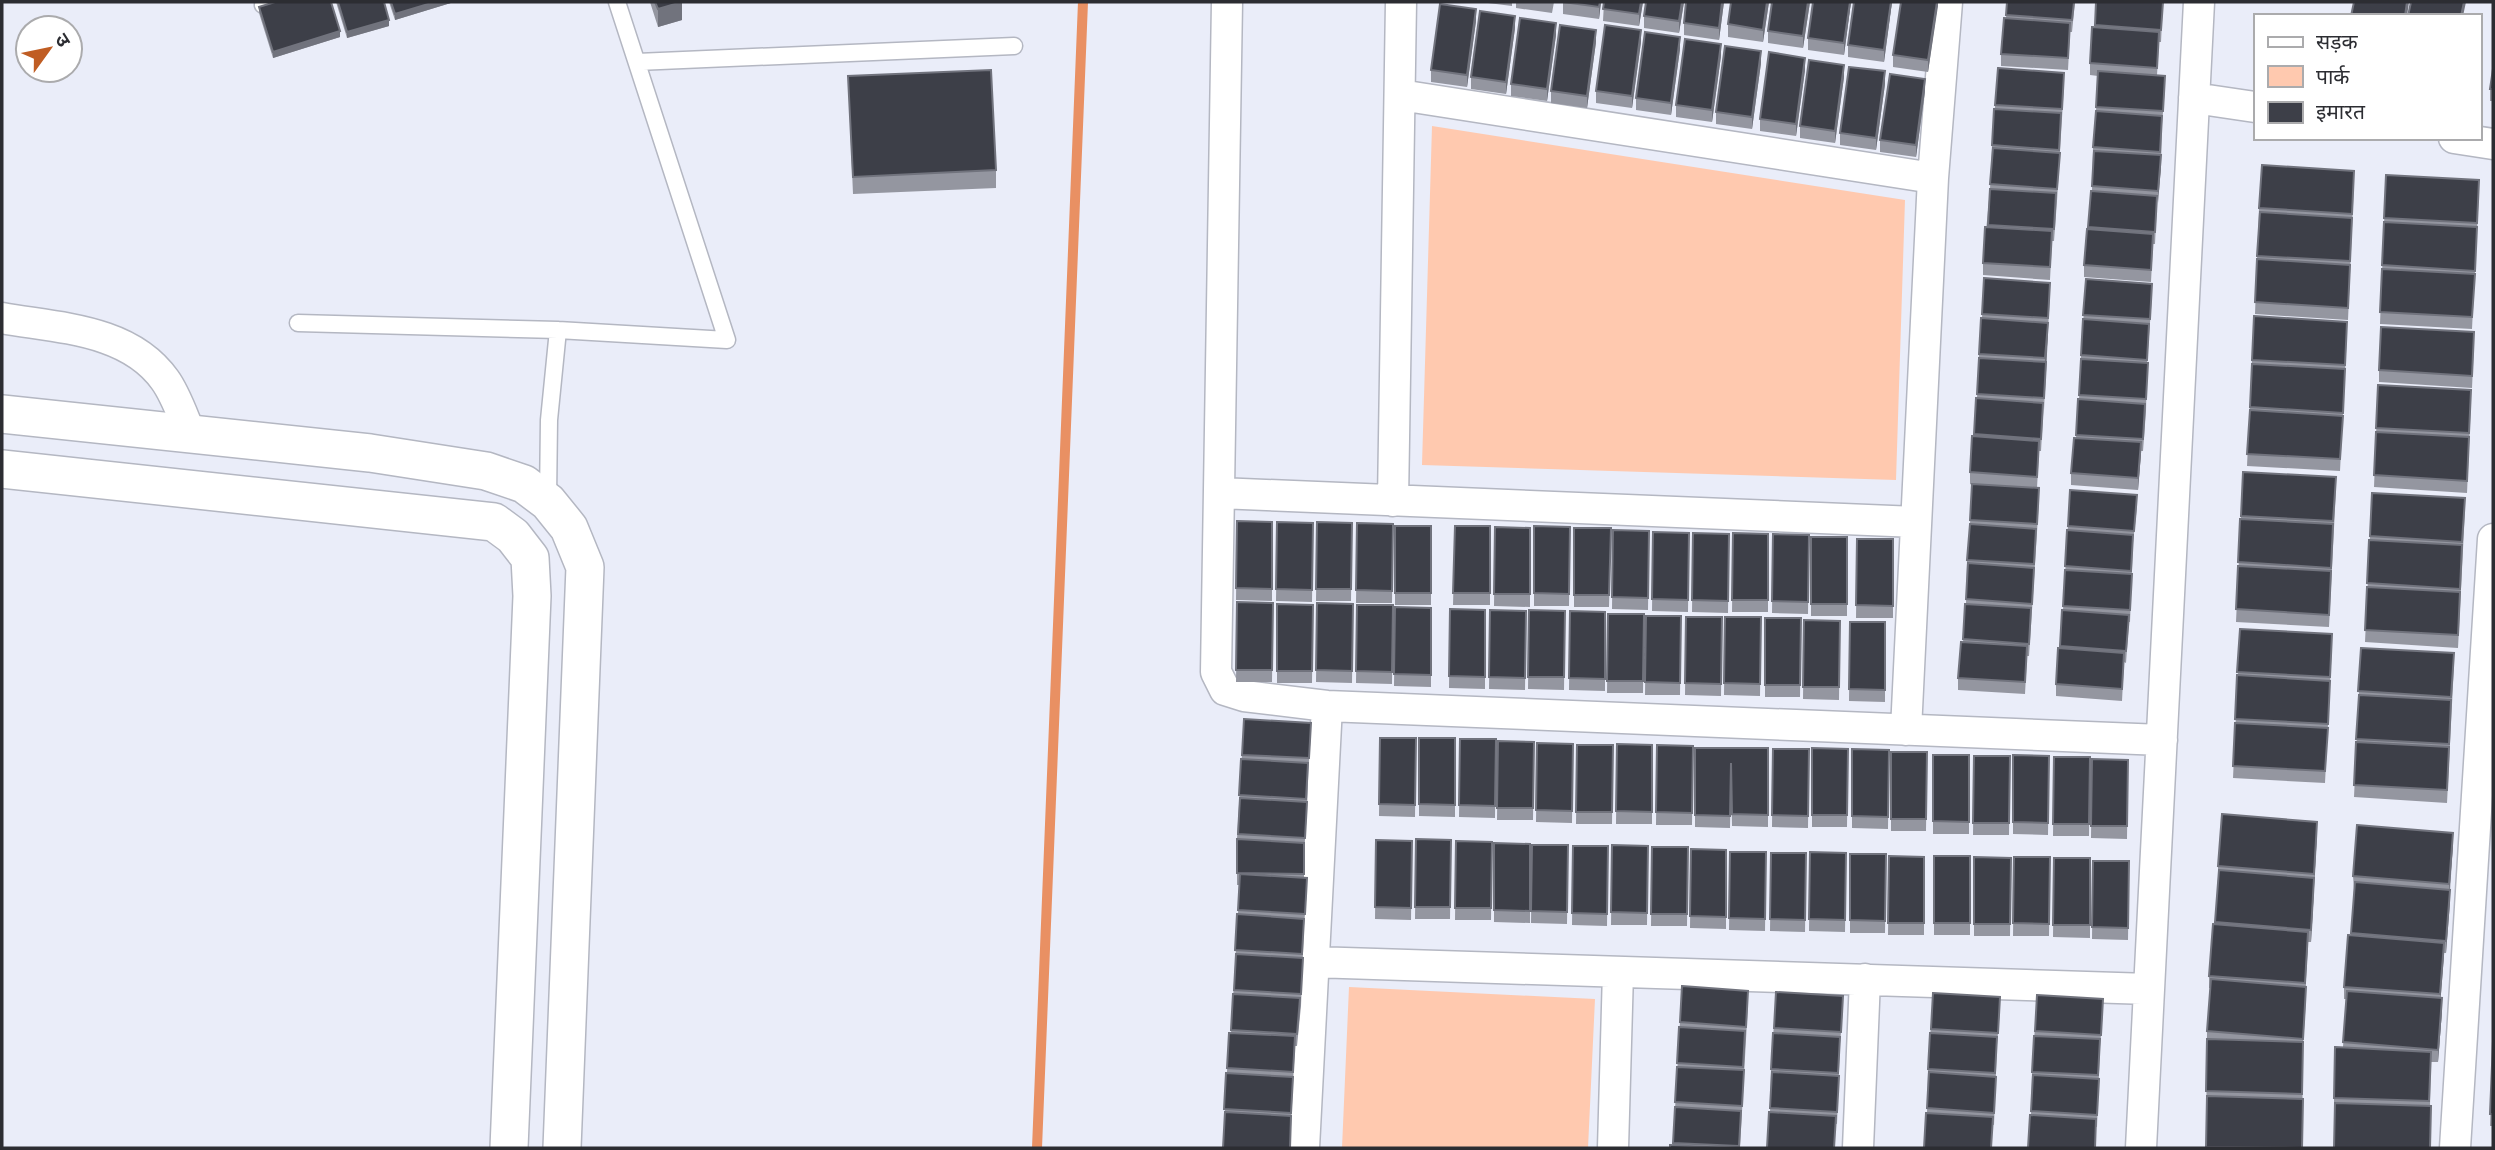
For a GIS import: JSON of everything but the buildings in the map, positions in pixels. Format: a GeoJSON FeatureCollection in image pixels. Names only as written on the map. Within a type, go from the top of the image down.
{"type":"FeatureCollection","features":[{"type":"Feature","properties":{"kind":"street"},"geometry":{"type":"LineString","coordinates":[[1227,2],[1216,672],[1225,690],[1244,696],[1327,706],[2162,740]]}},
{"type":"Feature","properties":{"kind":"street"},"geometry":{"type":"LineString","coordinates":[[1393,501],[1401,2]]}},
{"type":"Feature","properties":{"kind":"street"},"geometry":{"type":"LineString","coordinates":[[1906,730],[1933,178],[1947,2]]}},
{"type":"Feature","properties":{"kind":"street"},"geometry":{"type":"LineString","coordinates":[[2141,1148],[2199,2]]}},
{"type":"Feature","properties":{"kind":"street"},"geometry":{"type":"LineString","coordinates":[[1400,94],[1933,178]]}},
{"type":"Feature","properties":{"kind":"street"},"geometry":{"type":"LineString","coordinates":[[2194,98],[2254,107]]}},
{"type":"Feature","properties":{"kind":"street"},"geometry":{"type":"LineString","coordinates":[[2467,140],[2493,144]]}},
{"type":"Feature","properties":{"kind":"street"},"geometry":{"type":"LineString","coordinates":[[2,318],[112,338],[144,357],[166,381],[191,435]]}},
{"type":"Feature","properties":{"kind":"street"},"geometry":{"type":"LineString","coordinates":[[2,414],[370,453],[486,471],[524,484],[548,502],[569,528],[585,567],[562,1148]]}},
{"type":"Feature","properties":{"kind":"street"},"geometry":{"type":"LineString","coordinates":[[2,468],[494,522],[513,537],[530,558],[532,596],[509,1148]]}},
{"type":"Feature","properties":{"kind":"street"},"geometry":{"type":"LineString","coordinates":[[1219,494],[1916,523]]}},
{"type":"Feature","properties":{"kind":"street"},"geometry":{"type":"LineString","coordinates":[[513,537],[548,502]]}},
{"type":"Feature","properties":{"kind":"street"},"geometry":{"type":"LineString","coordinates":[[2455,1148],[2480,979],[2493,539]]}},
{"type":"Feature","properties":{"kind":"street"},"geometry":{"type":"LineString","coordinates":[[1304,1148],[1327,706]]}},
{"type":"Feature","properties":{"kind":"street"},"geometry":{"type":"LineString","coordinates":[[1314,962],[2149,989]]}},
{"type":"Feature","properties":{"kind":"street"},"geometry":{"type":"LineString","coordinates":[[1613,1148],[1618,972]]}},
{"type":"Feature","properties":{"kind":"street"},"geometry":{"type":"LineString","coordinates":[[1858,1148],[1865,979]]}},
{"type":"Feature","properties":{"kind":"lane"},"geometry":{"type":"LineString","coordinates":[[298,323],[558,330],[727,340],[617,2]]}},
{"type":"Feature","properties":{"kind":"lane"},"geometry":{"type":"LineString","coordinates":[[637,62],[1014,46]]}},
{"type":"Feature","properties":{"kind":"lane"},"geometry":{"type":"LineString","coordinates":[[548,502],[549,421],[558,330]]}},
{"type":"Feature","properties":{"kind":"green space"},"geometry":{"type":"Polygon","coordinates":[[[1432,126],[1905,200],[1896,480],[1422,465],[1432,126]]]}},
{"type":"Feature","properties":{"kind":"green space"},"geometry":{"type":"Polygon","coordinates":[[[1349,987],[1595,999],[1588,1148],[1342,1148],[1349,987]]]}},
{"type":"Feature","properties":{"kind":"waterway"},"geometry":{"type":"LineString","coordinates":[[1037,1148],[1083,2]]}}]}
